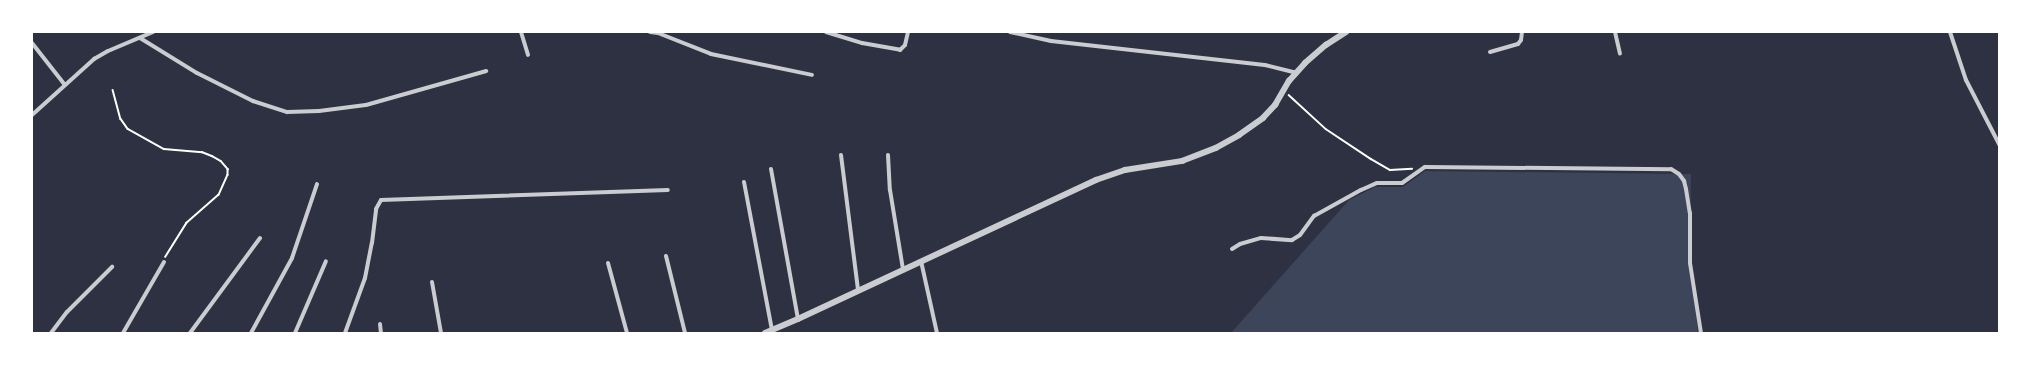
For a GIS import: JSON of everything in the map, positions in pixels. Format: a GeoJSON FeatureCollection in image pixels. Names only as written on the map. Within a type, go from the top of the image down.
{"type":"FeatureCollection","features":[{"type":"Feature","properties":{"kind":"street"},"geometry":{"type":"LineString","coordinates":[[32,115],[94,59],[108,51],[153,32]]}},
{"type":"Feature","properties":{"kind":"street"},"geometry":{"type":"LineString","coordinates":[[521,32],[528,55]]}},
{"type":"Feature","properties":{"kind":"street"},"geometry":{"type":"LineString","coordinates":[[650,32],[658,33],[711,54],[812,75]]}},
{"type":"Feature","properties":{"kind":"street"},"geometry":{"type":"LineString","coordinates":[[826,32],[862,43],[900,50],[905,45],[908,32]]}},
{"type":"Feature","properties":{"kind":"street"},"geometry":{"type":"LineString","coordinates":[[1010,32],[1051,42],[1265,65],[1296,73]]}},
{"type":"Feature","properties":{"kind":"street"},"geometry":{"type":"LineString","coordinates":[[765,333],[798,319],[1055,198],[1110,174],[1182,161],[1216,148],[1239,135],[1263,118],[1275,105],[1296,73],[1326,45],[1346,32]]}},
{"type":"Feature","properties":{"kind":"street"},"geometry":{"type":"LineString","coordinates":[[1490,52],[1518,44],[1521,40],[1522,32]]}},
{"type":"Feature","properties":{"kind":"street"},"geometry":{"type":"LineString","coordinates":[[1615,32],[1620,53]]}},
{"type":"Feature","properties":{"kind":"street"},"geometry":{"type":"LineString","coordinates":[[1950,32],[1966,80],[1999,144]]}},
{"type":"Feature","properties":{"kind":"street"},"geometry":{"type":"LineString","coordinates":[[140,38],[197,73],[253,101],[286,112],[319,111],[366,105],[486,71]]}},
{"type":"Feature","properties":{"kind":"street"},"geometry":{"type":"LineString","coordinates":[[32,43],[65,85]]}},
{"type":"Feature","properties":{"kind":"street"},"geometry":{"type":"LineString","coordinates":[[841,155],[858,290]]}},
{"type":"Feature","properties":{"kind":"street"},"geometry":{"type":"LineString","coordinates":[[888,155],[890,190],[903,269]]}},
{"type":"Feature","properties":{"kind":"street"},"geometry":{"type":"LineString","coordinates":[[1232,249],[1240,244],[1261,238],[1292,240],[1300,235],[1314,216],[1361,190],[1377,184],[1402,183],[1425,167],[1494,166],[1547,168],[1666,168],[1676,170],[1684,181],[1690,213],[1690,264],[1701,333]]}},
{"type":"Feature","properties":{"kind":"street"},"geometry":{"type":"LineString","coordinates":[[771,169],[798,319]]}},
{"type":"Feature","properties":{"kind":"street"},"geometry":{"type":"LineString","coordinates":[[744,182],[772,330]]}},
{"type":"Feature","properties":{"kind":"street"},"geometry":{"type":"LineString","coordinates":[[251,333],[292,258],[317,184]]}},
{"type":"Feature","properties":{"kind":"street"},"geometry":{"type":"LineString","coordinates":[[344,333],[365,278],[372,244],[376,209],[381,200],[668,190]]}},
{"type":"Feature","properties":{"kind":"street"},"geometry":{"type":"LineString","coordinates":[[190,333],[260,238]]}},
{"type":"Feature","properties":{"kind":"street"},"geometry":{"type":"LineString","coordinates":[[666,256],[685,333]]}},
{"type":"Feature","properties":{"kind":"street"},"geometry":{"type":"LineString","coordinates":[[295,333],[326,261]]}},
{"type":"Feature","properties":{"kind":"street"},"geometry":{"type":"LineString","coordinates":[[921,261],[938,333]]}},
{"type":"Feature","properties":{"kind":"street"},"geometry":{"type":"LineString","coordinates":[[123,333],[164,262]]}},
{"type":"Feature","properties":{"kind":"street"},"geometry":{"type":"LineString","coordinates":[[608,263],[627,333]]}},
{"type":"Feature","properties":{"kind":"street"},"geometry":{"type":"LineString","coordinates":[[51,333],[67,312],[112,267]]}},
{"type":"Feature","properties":{"kind":"street"},"geometry":{"type":"LineString","coordinates":[[432,282],[441,333]]}},
{"type":"Feature","properties":{"kind":"street"},"geometry":{"type":"LineString","coordinates":[[380,324],[381,333]]}},
{"type":"Feature","properties":{"kind":"path"},"geometry":{"type":"LineString","coordinates":[[113,90],[121,119],[128,129],[164,149],[202,152],[212,156],[221,161],[228,169],[225,183],[219,195],[187,223],[164,262]]}},
{"type":"Feature","properties":{"kind":"path"},"geometry":{"type":"LineString","coordinates":[[1284,90],[1308,115],[1326,129],[1390,170],[1422,169]]}},
{"type":"Feature","properties":{"kind":"shaded area"},"geometry":{"type":"Polygon","coordinates":[[[1425,171],[1691,174],[1690,263],[1698,333],[1231,333],[1349,200],[1375,187],[1403,187],[1425,171]]]}}]}
